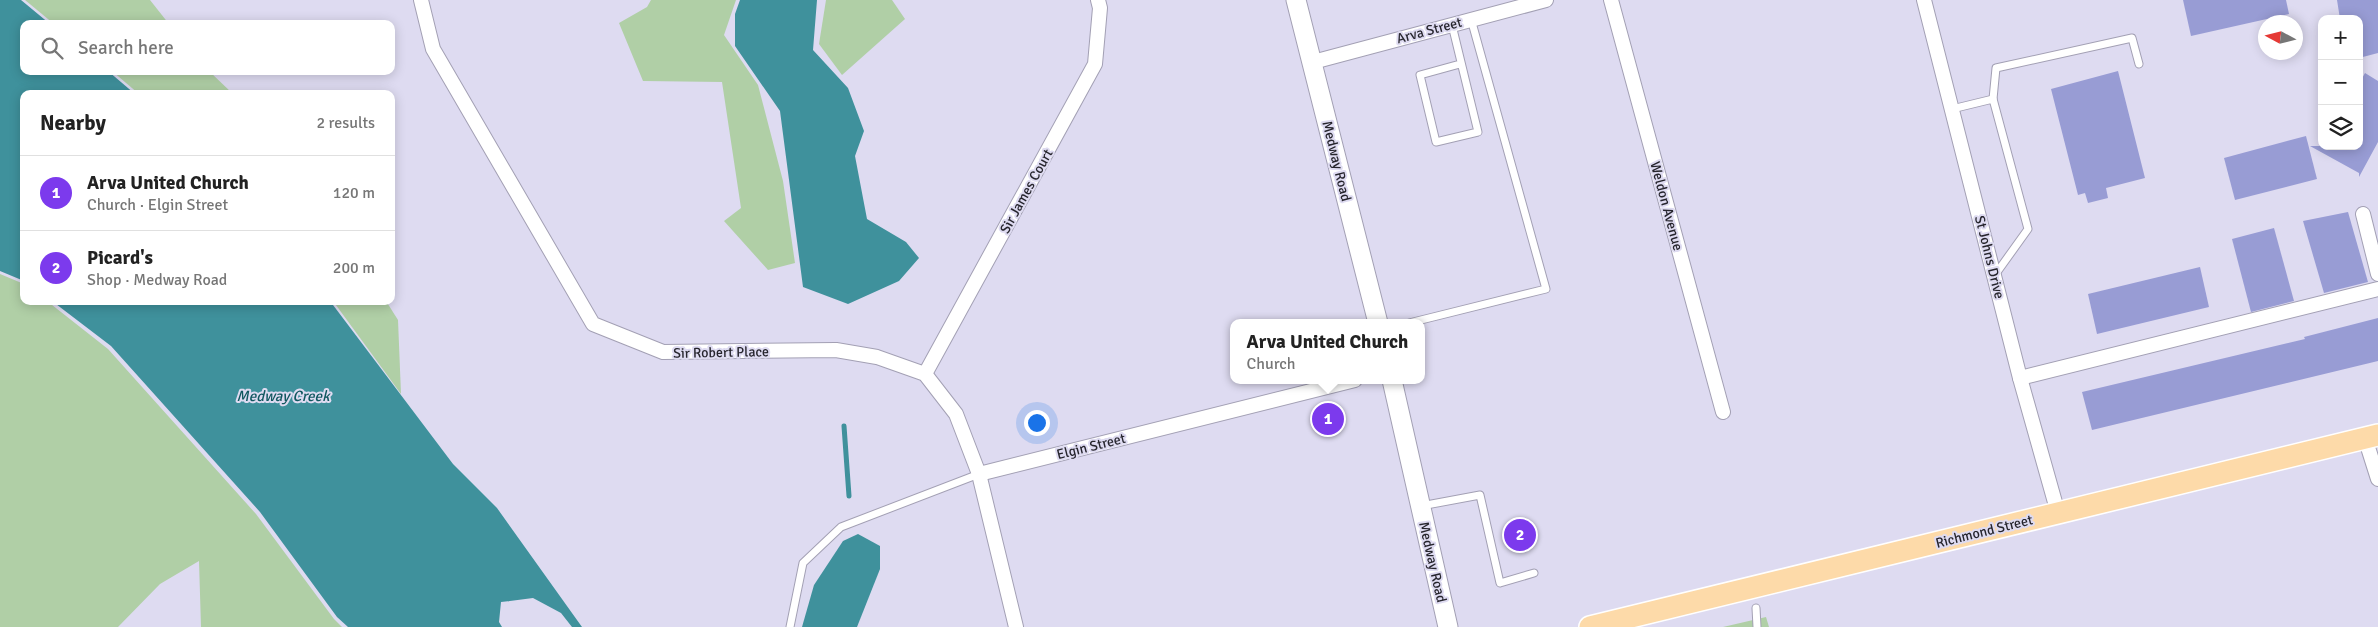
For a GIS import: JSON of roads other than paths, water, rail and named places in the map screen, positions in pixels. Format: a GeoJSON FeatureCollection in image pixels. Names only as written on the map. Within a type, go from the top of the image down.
{"type":"FeatureCollection","features":[{"type":"Feature","properties":{"kind":"main road","name":"Medway Road"},"geometry":{"type":"LineString","coordinates":[[1296,0],[1377,319]]}},
{"type":"Feature","properties":{"kind":"main road","name":"Medway Road"},"geometry":{"type":"LineString","coordinates":[[1393,384],[1448,627]]}},
{"type":"Feature","properties":{"kind":"main road","name":"Richmond Street"},"geometry":{"type":"LineString","coordinates":[[1590,627],[1620,623],[2371,437]]}},
{"type":"Feature","properties":{"kind":"street","name":"Sir Robert Place"},"geometry":{"type":"LineString","coordinates":[[421,0],[433,49],[593,324],[663,352],[836,350],[877,357],[924,374]]}},
{"type":"Feature","properties":{"kind":"street","name":"Sir James Court"},"geometry":{"type":"LineString","coordinates":[[924,374],[1096,64],[1100,8],[1098,0]]}},
{"type":"Feature","properties":{"kind":"street","name":"Arva Street"},"geometry":{"type":"LineString","coordinates":[[1313,62],[1546,0]]}},
{"type":"Feature","properties":{"kind":"street","name":"Weldon Avenue"},"geometry":{"type":"LineString","coordinates":[[1610,0],[1723,412]]}},
{"type":"Feature","properties":{"kind":"street","name":"St Johns Drive"},"geometry":{"type":"LineString","coordinates":[[1924,0],[2020,378],[2058,513]]}},
{"type":"Feature","properties":{"kind":"street"},"geometry":{"type":"LineString","coordinates":[[2363,214],[2378,274]]}},
{"type":"Feature","properties":{"kind":"street"},"geometry":{"type":"LineString","coordinates":[[2020,378],[2378,289]]}},
{"type":"Feature","properties":{"kind":"street"},"geometry":{"type":"LineString","coordinates":[[924,374],[956,414],[979,474],[1016,627]]}},
{"type":"Feature","properties":{"kind":"street","name":"Elgin Street"},"geometry":{"type":"LineString","coordinates":[[979,474],[1339,384]]}},
{"type":"Feature","properties":{"kind":"street"},"geometry":{"type":"LineString","coordinates":[[2371,437],[2378,479]]}},
{"type":"Feature","properties":{"kind":"lane"},"geometry":{"type":"LineString","coordinates":[[1425,319],[1546,289],[1471,19]]}},
{"type":"Feature","properties":{"kind":"lane"},"geometry":{"type":"LineString","coordinates":[[1452,24],[1460,64],[1478,132],[1436,142],[1420,75],[1460,64]]}},
{"type":"Feature","properties":{"kind":"lane"},"geometry":{"type":"LineString","coordinates":[[1994,275],[2028,229],[1992,99],[1996,68],[2132,38],[2139,64]]}},
{"type":"Feature","properties":{"kind":"lane"},"geometry":{"type":"LineString","coordinates":[[1952,109],[1992,99]]}},
{"type":"Feature","properties":{"kind":"lane"},"geometry":{"type":"LineString","coordinates":[[790,627],[803,563],[841,527],[979,474]]}},
{"type":"Feature","properties":{"kind":"lane"},"geometry":{"type":"LineString","coordinates":[[1421,506],[1480,495],[1500,583],[1534,573]]}},
{"type":"Feature","properties":{"kind":"lane"},"geometry":{"type":"LineString","coordinates":[[1756,608],[1757,627]]}},
{"type":"Feature","properties":{"kind":"water"},"geometry":{"type":"Polygon","coordinates":[[[0,0],[21,0],[45,20],[20,20],[20,75],[113,75],[130,90],[20,90],[20,279],[0,271],[0,0]]]}},
{"type":"Feature","properties":{"kind":"water"},"geometry":{"type":"Polygon","coordinates":[[[740,0],[817,0],[813,50],[848,88],[864,131],[855,156],[867,219],[906,242],[919,258],[899,281],[848,304],[803,287],[780,111],[735,46],[735,14],[740,0]]]}},
{"type":"Feature","properties":{"kind":"water","name":"Medway Creek"},"geometry":{"type":"Polygon","coordinates":[[[57,305],[333,305],[453,464],[497,508],[582,627],[572,627],[561,613],[533,598],[501,602],[499,622],[502,627],[348,627],[337,617],[260,512],[111,346],[57,305]]]}},
{"type":"Feature","properties":{"kind":"water"},"geometry":{"type":"Polygon","coordinates":[[[858,534],[880,546],[880,569],[857,627],[802,627],[814,585],[843,541],[858,534]]]}},
{"type":"Feature","properties":{"kind":"waterway"},"geometry":{"type":"LineString","coordinates":[[844,426],[849,496]]}},
{"type":"Feature","properties":{"kind":"place","name":"Arva United Church"},"geometry":{"type":"Point","coordinates":[1328,419]}},
{"type":"Feature","properties":{"kind":"place","name":"Picard's"},"geometry":{"type":"Point","coordinates":[1520,535]}}]}
